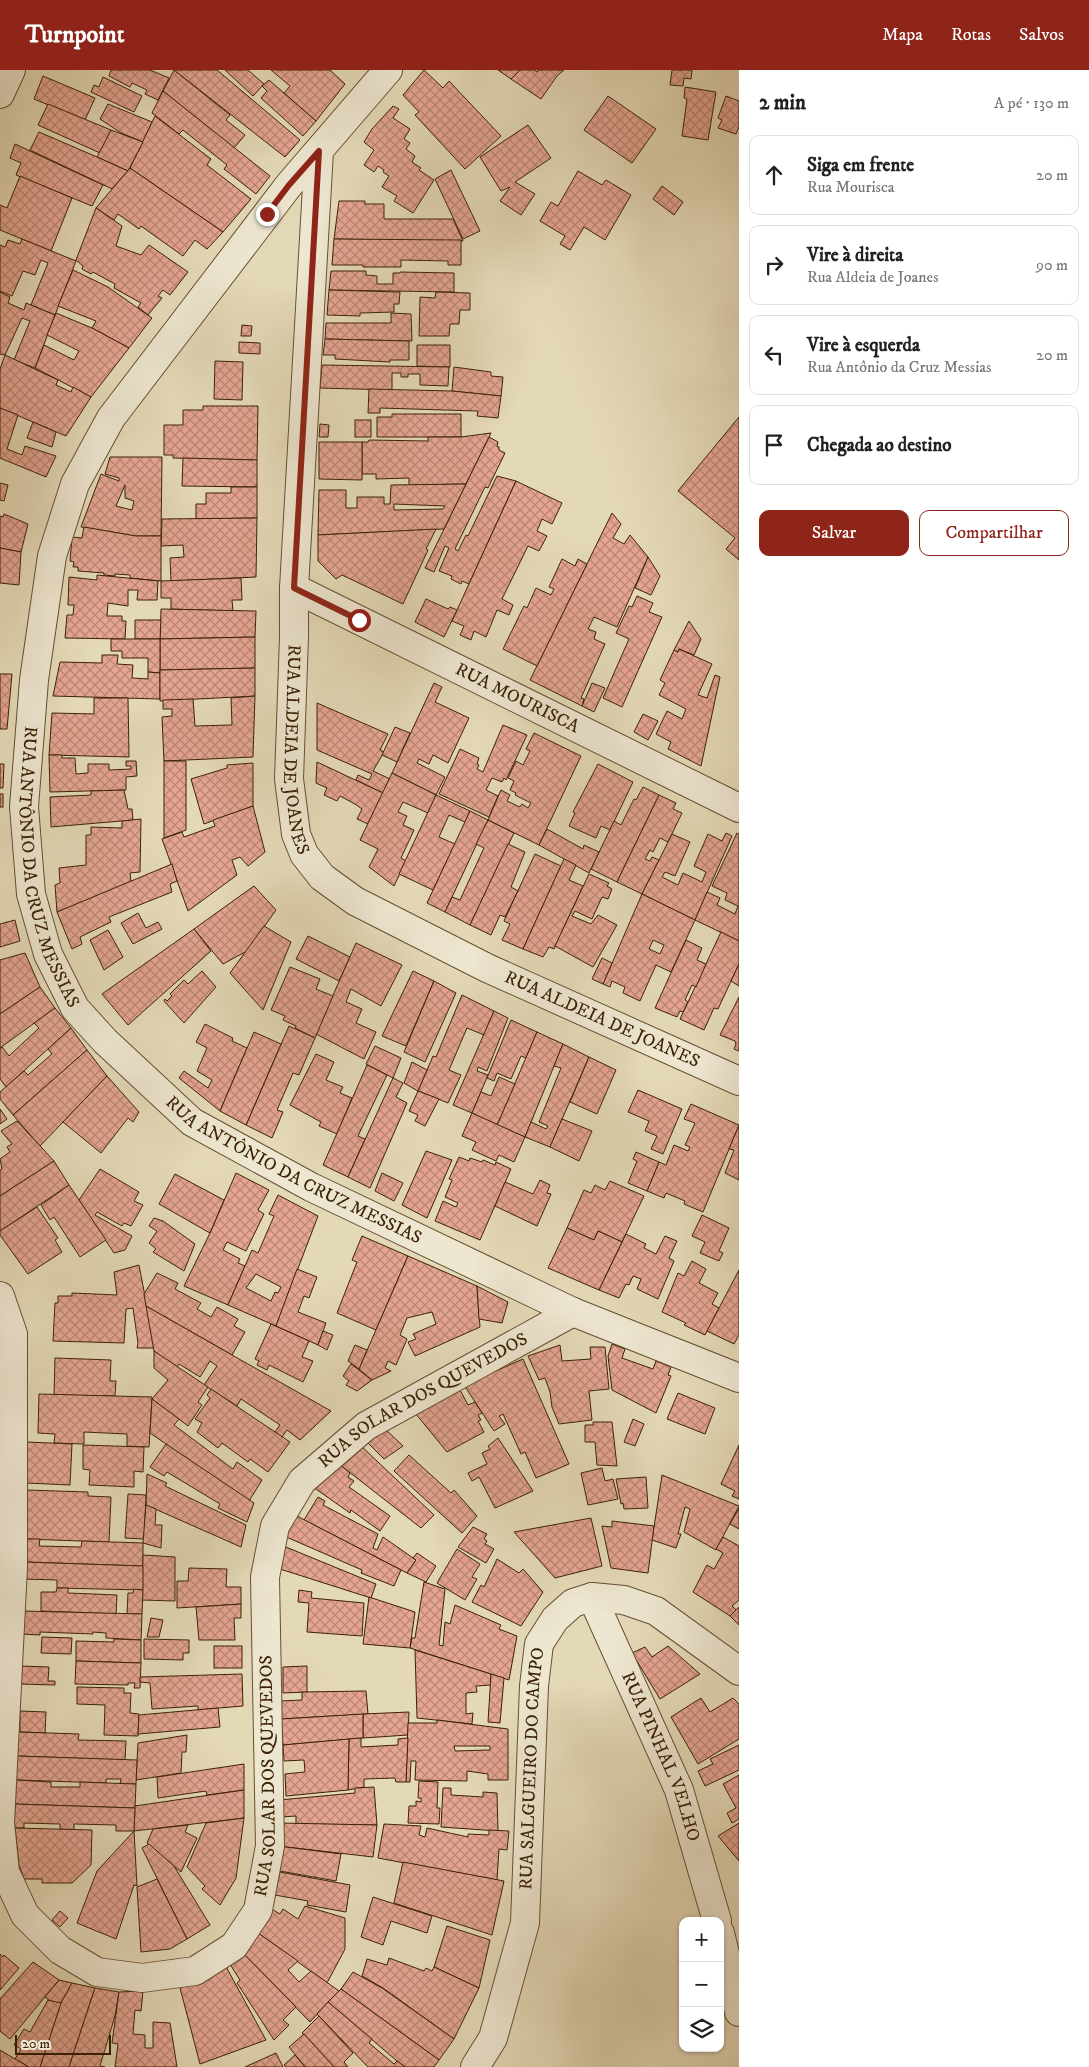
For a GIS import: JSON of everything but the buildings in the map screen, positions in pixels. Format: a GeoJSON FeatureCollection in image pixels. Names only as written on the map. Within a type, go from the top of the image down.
{"type":"FeatureCollection","features":[{"type":"Feature","properties":{"kind":"street"},"geometry":{"type":"LineString","coordinates":[[0,94],[11,70]]}},
{"type":"Feature","properties":{"kind":"street","name":"RUA ANTÔNIO DA CRUZ MESSIAS"},"geometry":{"type":"LineString","coordinates":[[388,70],[289,185],[110,418],[75,484],[52,556],[34,680],[24,807],[31,894],[48,954],[75,1008],[105,1041],[192,1122],[311,1188],[573,1312],[739,1378]]}},
{"type":"Feature","properties":{"kind":"street","name":"RUA ALDEIA DE JOANES"},"geometry":{"type":"LineString","coordinates":[[319,151],[294,588],[289,779],[296,834],[304,854],[322,877],[355,901],[487,968],[736,1078]]}},
{"type":"Feature","properties":{"kind":"street","name":"RUA MOURISCA"},"geometry":{"type":"LineString","coordinates":[[294,588],[739,808]]}},
{"type":"Feature","properties":{"kind":"street","name":"RUA SOLAR DOS QUEVEDOS"},"geometry":{"type":"LineString","coordinates":[[0,1296],[13,1334],[13,1567],[0,1823],[5,1872],[24,1916],[60,1950],[97,1972],[142,1978],[195,1971],[234,1946],[258,1910],[270,1846],[265,1577],[275,1526],[302,1481],[366,1426],[573,1312]]}},
{"type":"Feature","properties":{"kind":"street","name":"RUA SALGUEIRO DO CAMPO"},"geometry":{"type":"LineString","coordinates":[[475,2067],[493,2038],[525,1924],[534,1686],[539,1644],[556,1619],[573,1603],[592,1597],[624,1600],[656,1611],[739,1672]]}},
{"type":"Feature","properties":{"kind":"street","name":"RUA PINHAL VELHO"},"geometry":{"type":"LineString","coordinates":[[592,1597],[679,1790],[716,1917]]}},
{"type":"Feature","properties":{"kind":"street"},"geometry":{"type":"LineString","coordinates":[[724,1950],[739,2012]]}},
{"type":"Feature","properties":{"kind":"route"},"geometry":{"type":"LineString","coordinates":[[267,214],[319,151],[294,588],[359,620]]}}]}
